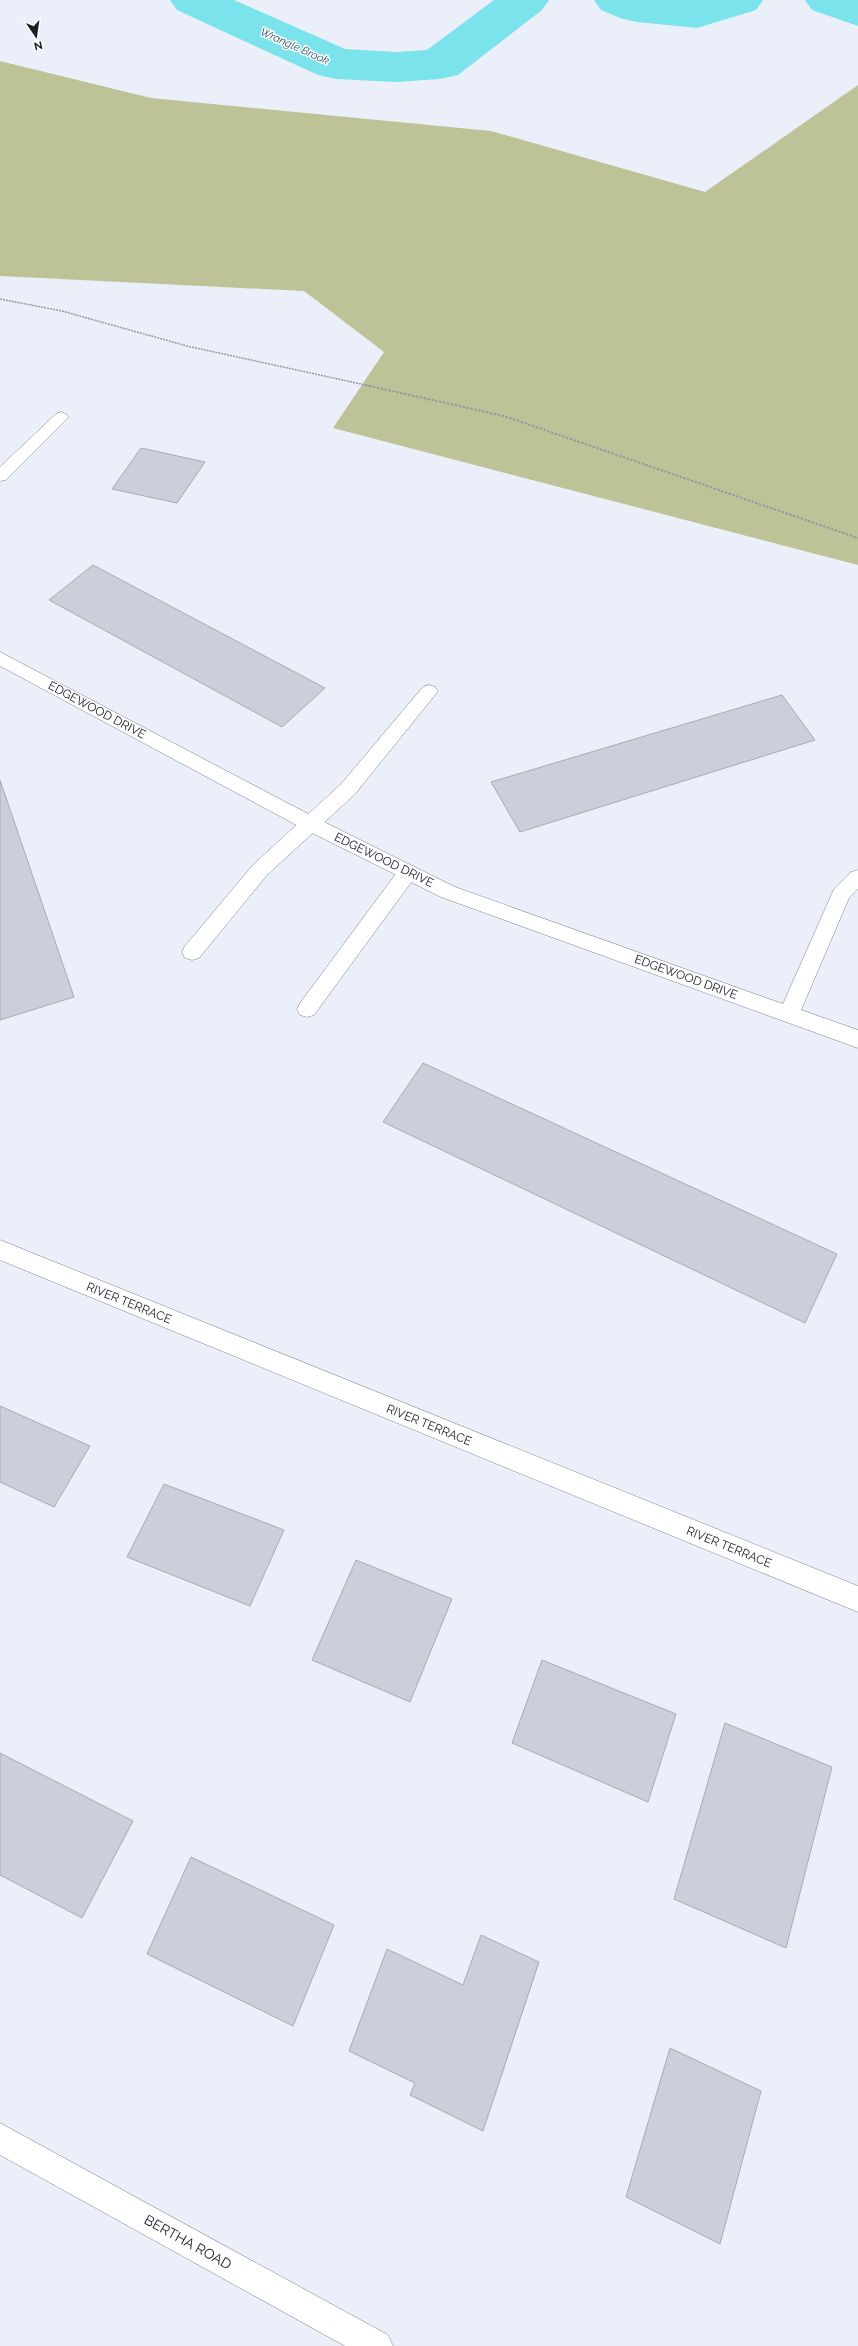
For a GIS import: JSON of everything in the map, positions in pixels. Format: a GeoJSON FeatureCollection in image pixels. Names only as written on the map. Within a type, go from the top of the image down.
{"type":"FeatureCollection","features":[{"type":"Feature","properties":{"kind":"street"},"geometry":{"type":"LineString","coordinates":[[0,476],[61,417]]}},
{"type":"Feature","properties":{"kind":"street","name":"EDGEWOOD DRIVE"},"geometry":{"type":"LineString","coordinates":[[0,658],[309,823],[448,892],[858,1039]]}},
{"type":"Feature","properties":{"kind":"street"},"geometry":{"type":"LineString","coordinates":[[192,952],[260,870],[309,823],[348,789],[429,691]]}},
{"type":"Feature","properties":{"kind":"street"},"geometry":{"type":"LineString","coordinates":[[307,1009],[408,872]]}},
{"type":"Feature","properties":{"kind":"street"},"geometry":{"type":"LineString","coordinates":[[789,1014],[841,894],[858,877]]}},
{"type":"Feature","properties":{"kind":"street","name":"RIVER TERRACE"},"geometry":{"type":"LineString","coordinates":[[0,1250],[858,1599]]}},
{"type":"Feature","properties":{"kind":"street","name":"BERTHA ROAD"},"geometry":{"type":"LineString","coordinates":[[0,2138],[377,2346]]}},
{"type":"Feature","properties":{"kind":"path"},"geometry":{"type":"LineString","coordinates":[[0,299],[62,311],[187,346],[504,416],[858,538]]}},
{"type":"Feature","properties":{"kind":"green space"},"geometry":{"type":"Polygon","coordinates":[[[0,61],[151,98],[491,131],[705,192],[858,85],[858,565],[333,428],[384,352],[304,291],[0,276],[0,61]]]}},
{"type":"Feature","properties":{"kind":"building"},"geometry":{"type":"Polygon","coordinates":[[[141,448],[205,462],[177,503],[112,489],[141,448]]]}},
{"type":"Feature","properties":{"kind":"building"},"geometry":{"type":"Polygon","coordinates":[[[93,565],[325,688],[282,727],[49,600],[93,565]]]}},
{"type":"Feature","properties":{"kind":"building"},"geometry":{"type":"Polygon","coordinates":[[[782,695],[815,740],[520,832],[491,782],[782,695]]]}},
{"type":"Feature","properties":{"kind":"building"},"geometry":{"type":"Polygon","coordinates":[[[0,780],[74,997],[0,1020],[0,780]]]}},
{"type":"Feature","properties":{"kind":"building"},"geometry":{"type":"Polygon","coordinates":[[[423,1063],[837,1254],[805,1323],[383,1122],[423,1063]]]}},
{"type":"Feature","properties":{"kind":"building"},"geometry":{"type":"Polygon","coordinates":[[[0,1406],[90,1446],[54,1507],[0,1482],[0,1406]]]}},
{"type":"Feature","properties":{"kind":"building"},"geometry":{"type":"Polygon","coordinates":[[[164,1484],[284,1530],[250,1606],[127,1557],[164,1484]]]}},
{"type":"Feature","properties":{"kind":"building"},"geometry":{"type":"Polygon","coordinates":[[[356,1560],[452,1599],[410,1702],[312,1660],[356,1560]]]}},
{"type":"Feature","properties":{"kind":"building"},"geometry":{"type":"Polygon","coordinates":[[[542,1660],[676,1714],[648,1802],[512,1743],[542,1660]]]}},
{"type":"Feature","properties":{"kind":"building"},"geometry":{"type":"Polygon","coordinates":[[[725,1723],[832,1767],[786,1948],[674,1899],[725,1723]]]}},
{"type":"Feature","properties":{"kind":"building"},"geometry":{"type":"Polygon","coordinates":[[[0,1753],[133,1821],[82,1918],[0,1875],[0,1753]]]}},
{"type":"Feature","properties":{"kind":"building"},"geometry":{"type":"Polygon","coordinates":[[[191,1857],[334,1925],[293,2026],[147,1954],[191,1857]]]}},
{"type":"Feature","properties":{"kind":"building"},"geometry":{"type":"Polygon","coordinates":[[[481,1935],[539,1962],[483,2131],[410,2095],[415,2083],[349,2051],[387,1949],[463,1985],[481,1935]]]}},
{"type":"Feature","properties":{"kind":"building"},"geometry":{"type":"Polygon","coordinates":[[[670,2048],[761,2091],[720,2244],[626,2197],[670,2048]]]}},
{"type":"Feature","properties":{"kind":"waterway","name":"Wrangle Brook"},"geometry":{"type":"LineString","coordinates":[[194,0],[336,64],[396,67],[440,64],[525,0]]}},
{"type":"Feature","properties":{"kind":"waterway","name":"Wrangle Brook"},"geometry":{"type":"LineString","coordinates":[[618,0],[637,8],[697,13],[739,0]]}},
{"type":"Feature","properties":{"kind":"waterway","name":"Wrangle Brook"},"geometry":{"type":"LineString","coordinates":[[829,0],[858,11]]}}]}
